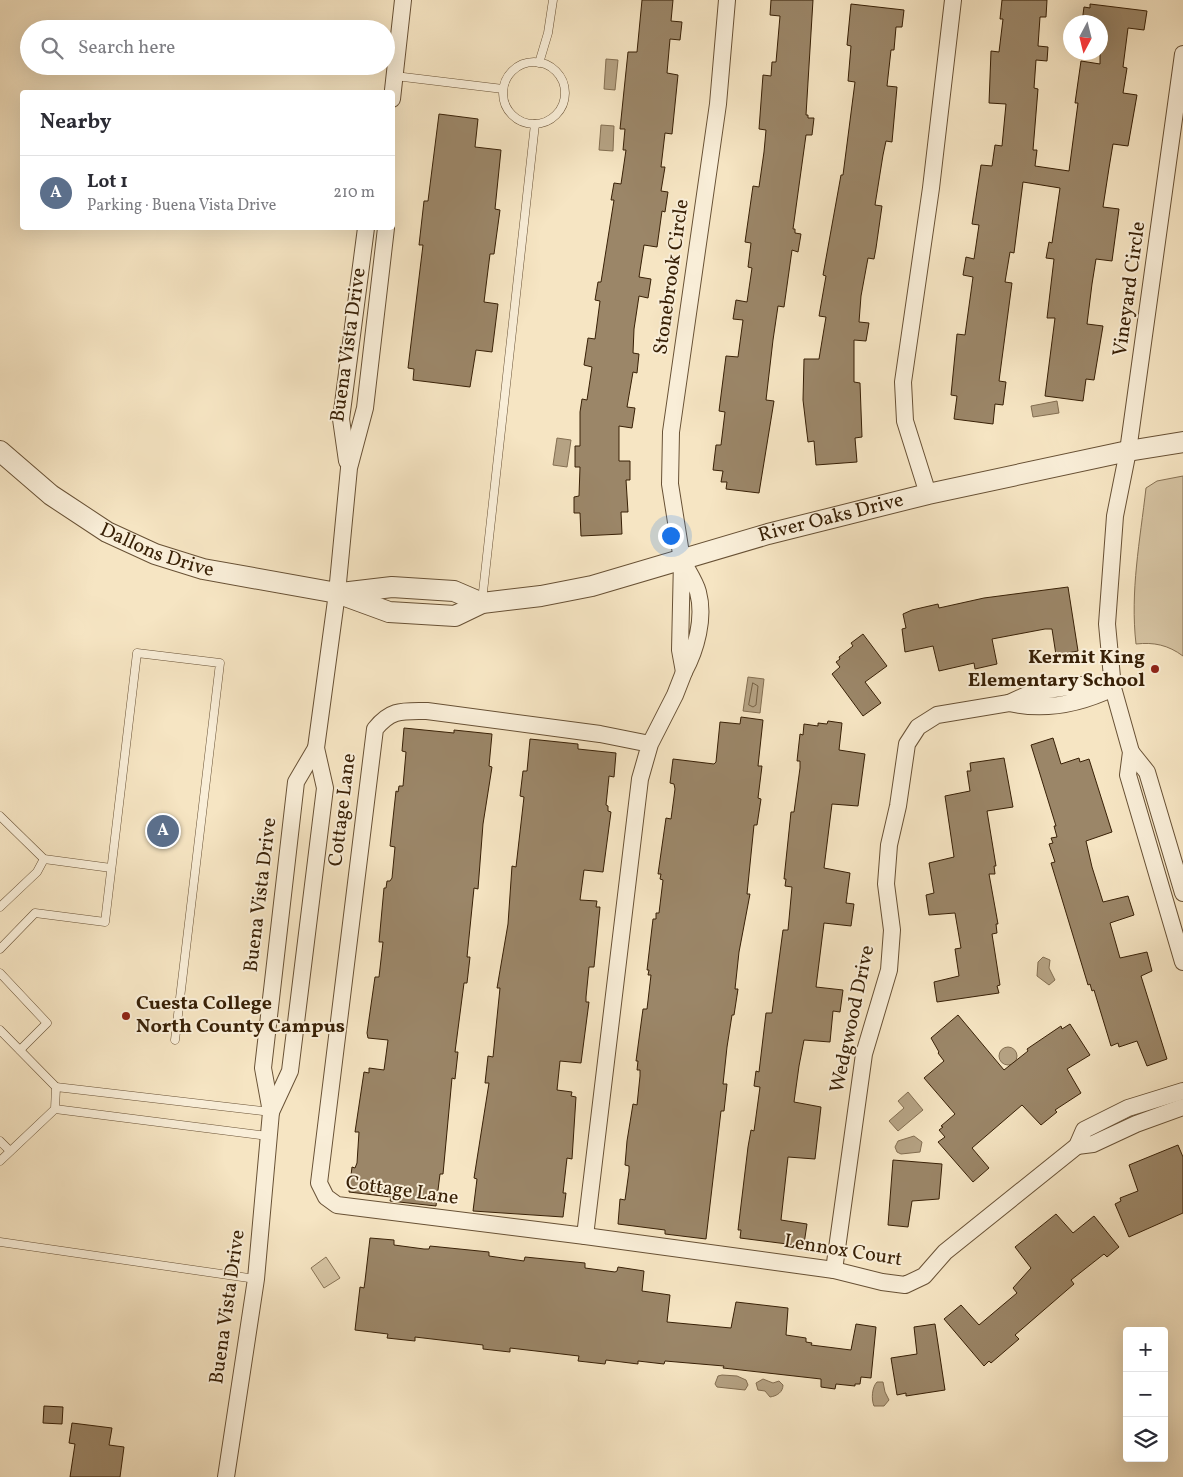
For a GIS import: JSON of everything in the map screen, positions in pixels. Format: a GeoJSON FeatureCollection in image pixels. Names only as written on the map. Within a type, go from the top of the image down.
{"type":"FeatureCollection","features":[{"type":"Feature","properties":{"kind":"street"},"geometry":{"type":"LineString","coordinates":[[393,90],[403,0]]}},
{"type":"Feature","properties":{"kind":"street","name":"Stonebrook Circle"},"geometry":{"type":"LineString","coordinates":[[682,560],[670,484],[671,432],[718,104],[727,0]]}},
{"type":"Feature","properties":{"kind":"street"},"geometry":{"type":"LineString","coordinates":[[928,494],[905,421],[903,382],[931,188],[953,0]]}},
{"type":"Feature","properties":{"kind":"street","name":"Vineyard Circle"},"geometry":{"type":"LineString","coordinates":[[1130,752],[1113,688],[1107,624],[1110,568],[1115,516],[1128,451],[1178,134],[1183,54]]}},
{"type":"Feature","properties":{"kind":"street","name":"Buena Vista Drive"},"geometry":{"type":"LineString","coordinates":[[348,468],[341,419],[366,230]]}},
{"type":"Feature","properties":{"kind":"street","name":"Buena Vista Drive"},"geometry":{"type":"LineString","coordinates":[[271,1112],[290,1071],[325,788],[316,748],[337,593],[348,468],[366,408],[386,230]]}},
{"type":"Feature","properties":{"kind":"street","name":"River Oaks Drive"},"geometry":{"type":"LineString","coordinates":[[337,593],[389,612],[455,616],[482,603],[542,596],[592,586],[768,534],[928,494],[1128,451],[1183,442]]}},
{"type":"Feature","properties":{"kind":"street","name":"Dallons Drive"},"geometry":{"type":"LineString","coordinates":[[1,456],[51,495],[107,532],[155,554],[203,569],[337,593]]}},
{"type":"Feature","properties":{"kind":"street"},"geometry":{"type":"LineString","coordinates":[[585,1236],[640,779],[650,744],[675,695],[684,672],[680,650],[682,560]]}},
{"type":"Feature","properties":{"kind":"street","name":"Wedgwood Drive"},"geometry":{"type":"LineString","coordinates":[[834,1270],[864,1054],[889,970],[892,930],[886,884],[888,845],[898,806],[907,744],[918,727],[937,715],[1009,703],[1033,692],[1062,687],[1082,685],[1113,688]]}},
{"type":"Feature","properties":{"kind":"street","name":"Cottage Lane"},"geometry":{"type":"LineString","coordinates":[[585,1236],[337,1205],[326,1197],[319,1183],[375,729],[384,717],[399,711],[427,711],[600,734],[650,744]]}},
{"type":"Feature","properties":{"kind":"street","name":"Buena Vista Drive"},"geometry":{"type":"LineString","coordinates":[[226,1477],[256,1279],[271,1112],[263,1068],[296,782],[316,748]]}},
{"type":"Feature","properties":{"kind":"street"},"geometry":{"type":"LineString","coordinates":[[1130,752],[1146,772],[1183,893]]}},
{"type":"Feature","properties":{"kind":"street"},"geometry":{"type":"LineString","coordinates":[[1130,752],[1128,775],[1183,962]]}},
{"type":"Feature","properties":{"kind":"street","name":"Lennox Court"},"geometry":{"type":"LineString","coordinates":[[585,1236],[834,1270],[882,1282],[905,1285],[924,1276],[945,1252],[1077,1146],[1084,1130],[1128,1108],[1183,1091]]}},
{"type":"Feature","properties":{"kind":"street","name":"Lennox Court"},"geometry":{"type":"LineString","coordinates":[[1077,1146],[1093,1144],[1136,1124],[1183,1107]]}},
{"type":"Feature","properties":{"kind":"lane"},"geometry":{"type":"LineString","coordinates":[[539,63],[548,33],[553,0]]}},
{"type":"Feature","properties":{"kind":"lane"},"geometry":{"type":"LineString","coordinates":[[539,63],[554,70],[561,78],[565,88],[565,99],[554,117],[535,124],[516,119],[509,112],[504,103],[503,90],[508,75],[515,68],[524,64],[539,63]]}},
{"type":"Feature","properties":{"kind":"lane"},"geometry":{"type":"LineString","coordinates":[[395,76],[503,90]]}},
{"type":"Feature","properties":{"kind":"lane"},"geometry":{"type":"LineString","coordinates":[[482,603],[535,124]]}},
{"type":"Feature","properties":{"kind":"lane"},"geometry":{"type":"LineString","coordinates":[[0,949],[35,913],[105,922],[137,653],[220,663],[175,1040]]}},
{"type":"Feature","properties":{"kind":"lane"},"geometry":{"type":"LineString","coordinates":[[0,816],[44,859],[111,868]]}},
{"type":"Feature","properties":{"kind":"lane"},"geometry":{"type":"LineString","coordinates":[[0,907],[37,872],[44,859]]}},
{"type":"Feature","properties":{"kind":"lane"},"geometry":{"type":"LineString","coordinates":[[0,973],[47,1023],[20,1050]]}},
{"type":"Feature","properties":{"kind":"lane"},"geometry":{"type":"LineString","coordinates":[[0,1030],[56,1087],[271,1112]]}},
{"type":"Feature","properties":{"kind":"lane"},"geometry":{"type":"LineString","coordinates":[[0,1161],[55,1109],[56,1087]]}},
{"type":"Feature","properties":{"kind":"lane"},"geometry":{"type":"LineString","coordinates":[[55,1109],[268,1136]]}},
{"type":"Feature","properties":{"kind":"lane"},"geometry":{"type":"LineString","coordinates":[[0,1141],[10,1151]]}},
{"type":"Feature","properties":{"kind":"lane"},"geometry":{"type":"LineString","coordinates":[[0,1242],[256,1279]]}},
{"type":"Feature","properties":{"kind":"shaded area"},"geometry":{"type":"Polygon","coordinates":[[[1183,476],[1183,656],[1161,645],[1149,643],[1136,644],[1134,605],[1136,566],[1146,488],[1157,481],[1183,476]]]}},
{"type":"Feature","properties":{"kind":"shaded area"},"geometry":{"type":"Polygon","coordinates":[[[326,1257],[340,1278],[324,1288],[311,1268],[326,1257]]]}},
{"type":"Feature","properties":{"kind":"water"},"geometry":{"type":"Polygon","coordinates":[[[606,59],[618,60],[615,90],[604,89],[606,59]]]}},
{"type":"Feature","properties":{"kind":"water"},"geometry":{"type":"Polygon","coordinates":[[[601,125],[614,126],[613,151],[599,150],[601,125]]]}},
{"type":"Feature","properties":{"kind":"water"},"geometry":{"type":"Polygon","coordinates":[[[1057,401],[1059,413],[1033,417],[1031,406],[1057,401]]]}},
{"type":"Feature","properties":{"kind":"water"},"geometry":{"type":"Polygon","coordinates":[[[557,438],[571,440],[567,467],[553,465],[557,438]]]}},
{"type":"Feature","properties":{"kind":"water"},"geometry":{"type":"Polygon","coordinates":[[[748,677],[764,679],[760,713],[743,711],[748,677]]]}},
{"type":"Feature","properties":{"kind":"water"},"geometry":{"type":"Polygon","coordinates":[[[1043,957],[1050,960],[1049,968],[1055,980],[1049,985],[1037,976],[1038,962],[1043,957]]]}},
{"type":"Feature","properties":{"kind":"water"},"geometry":{"type":"Polygon","coordinates":[[[1008,1047],[1014,1050],[1017,1056],[1014,1062],[1008,1065],[1002,1062],[999,1056],[1002,1050],[1008,1047]]]}},
{"type":"Feature","properties":{"kind":"water"},"geometry":{"type":"Polygon","coordinates":[[[908,1092],[923,1110],[898,1131],[889,1121],[904,1108],[898,1101],[908,1092]]]}},
{"type":"Feature","properties":{"kind":"water"},"geometry":{"type":"Polygon","coordinates":[[[914,1136],[922,1142],[920,1152],[901,1154],[897,1152],[895,1147],[898,1141],[914,1136]]]}},
{"type":"Feature","properties":{"kind":"water"},"geometry":{"type":"Polygon","coordinates":[[[718,1376],[737,1376],[746,1380],[748,1385],[745,1390],[717,1387],[715,1384],[718,1376]]]}},
{"type":"Feature","properties":{"kind":"water"},"geometry":{"type":"Polygon","coordinates":[[[763,1379],[773,1383],[779,1381],[783,1385],[781,1392],[770,1397],[765,1391],[758,1390],[756,1383],[763,1379]]]}},
{"type":"Feature","properties":{"kind":"water"},"geometry":{"type":"Polygon","coordinates":[[[877,1382],[883,1382],[889,1400],[884,1406],[874,1406],[873,1403],[873,1390],[877,1382]]]}},
{"type":"Feature","properties":{"kind":"building"},"geometry":{"type":"Polygon","coordinates":[[[642,0],[673,0],[671,21],[682,22],[680,40],[670,39],[667,73],[678,75],[672,134],[665,133],[661,167],[665,167],[661,191],[668,192],[665,212],[662,211],[657,247],[644,245],[639,277],[651,279],[648,298],[639,296],[634,329],[633,353],[639,354],[637,373],[633,372],[627,407],[635,408],[632,428],[619,426],[619,461],[630,461],[630,480],[626,480],[628,512],[621,512],[622,534],[581,536],[580,513],[574,513],[574,497],[579,496],[580,467],[575,467],[575,446],[580,446],[580,412],[582,399],[587,400],[592,367],[584,365],[588,338],[595,339],[600,301],[595,300],[598,282],[601,282],[614,200],[611,200],[614,183],[621,184],[626,150],[623,150],[625,129],[620,129],[628,52],[637,52],[642,0]]]}},
{"type":"Feature","properties":{"kind":"building"},"geometry":{"type":"Polygon","coordinates":[[[771,0],[813,0],[806,115],[808,115],[808,118],[814,118],[812,135],[806,135],[793,229],[795,229],[795,233],[801,234],[798,252],[792,250],[784,307],[778,306],[773,340],[766,400],[774,401],[759,493],[726,489],[727,482],[721,482],[723,471],[713,470],[716,445],[721,445],[725,412],[719,411],[726,356],[738,357],[743,320],[733,319],[736,300],[747,302],[752,268],[748,267],[751,243],[745,242],[753,186],[759,187],[764,152],[766,130],[759,129],[763,75],[771,76],[772,62],[776,62],[780,16],[770,15],[771,0]]]}},
{"type":"Feature","properties":{"kind":"building"},"geometry":{"type":"Polygon","coordinates":[[[1002,0],[1047,0],[1046,17],[1040,17],[1038,46],[1048,47],[1047,61],[1036,60],[1034,88],[1038,89],[1033,150],[1037,150],[1035,166],[1069,171],[1078,103],[1075,103],[1081,61],[1100,64],[1100,60],[1108,60],[1108,15],[1083,15],[1084,7],[1090,8],[1090,4],[1147,11],[1144,30],[1128,28],[1123,67],[1127,68],[1123,93],[1137,95],[1128,146],[1113,144],[1103,207],[1119,209],[1112,261],[1096,259],[1092,284],[1087,324],[1103,326],[1094,380],[1086,379],[1083,401],[1045,396],[1055,318],[1047,318],[1054,259],[1046,258],[1049,242],[1052,243],[1060,188],[1023,182],[1014,253],[1010,252],[1005,282],[1012,283],[999,381],[1006,382],[1003,405],[995,404],[993,424],[954,419],[957,396],[951,395],[957,334],[965,335],[973,277],[963,275],[966,257],[974,259],[979,225],[972,224],[981,165],[992,166],[995,145],[1002,146],[1006,104],[989,103],[991,51],[999,52],[1003,19],[1000,19],[1002,0]]]}},
{"type":"Feature","properties":{"kind":"building"},"geometry":{"type":"Polygon","coordinates":[[[851,4],[904,10],[902,27],[896,27],[887,86],[897,87],[892,142],[886,141],[883,155],[875,205],[882,206],[876,248],[874,259],[868,258],[861,296],[859,322],[869,323],[866,341],[854,340],[854,382],[860,383],[862,437],[855,438],[857,462],[816,465],[814,441],[808,442],[803,400],[804,359],[819,359],[826,317],[819,316],[826,276],[823,275],[841,175],[843,175],[855,82],[848,81],[851,46],[847,45],[851,4]]]}},
{"type":"Feature","properties":{"kind":"building"},"geometry":{"type":"Polygon","coordinates":[[[439,114],[478,119],[475,147],[501,150],[495,209],[500,210],[494,254],[490,254],[484,302],[498,304],[492,352],[476,350],[470,387],[413,380],[414,369],[408,368],[423,245],[419,245],[424,201],[428,201],[439,114]]]}},
{"type":"Feature","properties":{"kind":"building"},"geometry":{"type":"Polygon","coordinates":[[[1068,587],[1078,651],[1056,655],[1052,629],[1045,629],[992,639],[997,664],[975,669],[974,663],[939,671],[933,646],[905,652],[902,629],[906,628],[903,614],[912,610],[938,604],[939,608],[984,598],[1068,587]]]}},
{"type":"Feature","properties":{"kind":"building"},"geometry":{"type":"Polygon","coordinates":[[[863,634],[887,666],[865,682],[881,703],[863,716],[832,674],[840,667],[836,662],[840,659],[839,657],[853,646],[851,643],[863,634]]]}},
{"type":"Feature","properties":{"kind":"building"},"geometry":{"type":"Polygon","coordinates":[[[741,717],[763,720],[758,766],[762,766],[758,798],[761,799],[757,825],[754,825],[747,894],[750,894],[739,952],[735,989],[738,989],[734,1015],[732,1015],[723,1084],[727,1084],[724,1111],[721,1111],[706,1239],[665,1234],[665,1230],[618,1224],[620,1199],[625,1200],[629,1171],[629,1166],[625,1165],[627,1141],[633,1104],[637,1105],[640,1070],[637,1070],[638,1061],[636,1061],[643,1009],[647,1009],[651,975],[648,975],[649,970],[647,970],[653,919],[656,919],[656,913],[659,913],[663,880],[660,879],[661,874],[658,874],[666,818],[671,819],[675,789],[674,784],[670,783],[673,759],[714,764],[716,762],[720,722],[740,724],[741,717]]]}},
{"type":"Feature","properties":{"kind":"building"},"geometry":{"type":"Polygon","coordinates":[[[828,721],[842,723],[839,750],[865,754],[858,806],[832,804],[824,868],[850,873],[846,903],[854,904],[851,926],[824,923],[816,987],[843,990],[840,1012],[833,1011],[830,1042],[804,1040],[799,1066],[794,1102],[821,1107],[815,1159],[788,1157],[781,1220],[807,1224],[804,1244],[795,1245],[740,1238],[741,1230],[738,1230],[748,1147],[751,1130],[754,1131],[760,1087],[754,1086],[756,1071],[759,1072],[766,1013],[772,1013],[783,930],[788,930],[792,887],[785,886],[786,879],[784,879],[791,812],[794,812],[800,768],[800,761],[797,761],[800,734],[803,735],[804,724],[818,726],[818,723],[827,724],[828,721]]]}},
{"type":"Feature","properties":{"kind":"building"},"geometry":{"type":"Polygon","coordinates":[[[404,728],[454,733],[454,730],[492,734],[489,766],[492,767],[483,824],[478,889],[474,888],[467,957],[470,957],[467,983],[464,983],[455,1052],[458,1052],[455,1079],[452,1078],[443,1174],[440,1174],[436,1206],[390,1201],[391,1197],[349,1192],[352,1167],[355,1168],[357,1163],[359,1132],[355,1132],[364,1072],[369,1073],[369,1068],[384,1070],[388,1040],[368,1038],[367,1033],[375,977],[379,977],[383,942],[379,942],[384,888],[386,888],[387,881],[390,881],[392,878],[395,847],[390,846],[396,791],[398,792],[399,786],[403,786],[406,752],[402,751],[404,728]]]}},
{"type":"Feature","properties":{"kind":"building"},"geometry":{"type":"Polygon","coordinates":[[[1053,738],[1061,764],[1079,758],[1080,762],[1089,759],[1112,832],[1086,841],[1103,902],[1128,896],[1134,915],[1110,923],[1120,958],[1147,952],[1152,971],[1141,976],[1167,1059],[1147,1066],[1137,1041],[1119,1047],[1118,1043],[1111,1046],[1094,990],[1092,991],[1090,984],[1088,985],[1051,863],[1055,862],[1049,844],[1053,843],[1051,838],[1057,837],[1054,826],[1056,826],[1031,745],[1053,738]]]}},
{"type":"Feature","properties":{"kind":"building"},"geometry":{"type":"Polygon","coordinates":[[[530,739],[578,744],[578,749],[616,753],[614,777],[609,776],[606,805],[608,806],[608,811],[611,812],[603,872],[584,870],[580,900],[597,901],[596,907],[600,907],[594,967],[589,967],[586,1002],[589,1002],[581,1063],[560,1061],[557,1090],[572,1092],[571,1096],[576,1097],[572,1159],[567,1158],[563,1193],[566,1193],[563,1217],[473,1211],[477,1179],[474,1178],[489,1083],[485,1083],[488,1056],[493,1057],[500,988],[497,988],[508,924],[512,866],[516,867],[524,797],[520,796],[523,771],[527,771],[530,739]]]}},
{"type":"Feature","properties":{"kind":"building"},"geometry":{"type":"Polygon","coordinates":[[[1004,758],[1013,807],[987,811],[996,866],[994,866],[995,874],[989,874],[998,924],[996,924],[997,933],[992,934],[1000,985],[997,986],[999,993],[937,1002],[934,982],[959,976],[955,949],[961,948],[955,913],[929,915],[926,895],[934,893],[929,863],[954,857],[945,796],[970,791],[967,771],[971,771],[970,763],[1004,758]]]}},
{"type":"Feature","properties":{"kind":"building"},"geometry":{"type":"Polygon","coordinates":[[[958,1015],[1004,1070],[1028,1051],[1027,1049],[1061,1026],[1062,1029],[1070,1024],[1090,1055],[1067,1069],[1081,1093],[1055,1110],[1057,1112],[1041,1125],[1022,1105],[972,1148],[989,1168],[973,1182],[938,1142],[945,1137],[939,1130],[943,1127],[941,1126],[955,1114],[924,1078],[944,1061],[931,1038],[958,1015]]]}},
{"type":"Feature","properties":{"kind":"building"},"geometry":{"type":"Polygon","coordinates":[[[1178,1145],[1183,1157],[1183,1213],[1129,1237],[1115,1204],[1121,1201],[1120,1198],[1138,1191],[1129,1165],[1178,1145]]]}},
{"type":"Feature","properties":{"kind":"building"},"geometry":{"type":"Polygon","coordinates":[[[893,1160],[942,1164],[939,1199],[912,1201],[908,1227],[888,1225],[893,1160]]]}},
{"type":"Feature","properties":{"kind":"building"},"geometry":{"type":"Polygon","coordinates":[[[1056,1214],[1073,1233],[1094,1216],[1119,1247],[1107,1257],[1104,1254],[1071,1280],[1074,1284],[1015,1335],[1019,1339],[991,1363],[989,1361],[984,1366],[944,1319],[961,1305],[979,1325],[1017,1293],[1013,1288],[1031,1268],[1015,1247],[1056,1214]]]}},
{"type":"Feature","properties":{"kind":"building"},"geometry":{"type":"Polygon","coordinates":[[[370,1238],[394,1240],[394,1245],[424,1249],[429,1249],[430,1246],[489,1252],[489,1256],[524,1261],[525,1257],[585,1263],[585,1268],[615,1272],[618,1267],[644,1271],[642,1291],[670,1295],[667,1322],[731,1328],[736,1302],[788,1308],[786,1335],[806,1338],[806,1342],[812,1343],[811,1345],[851,1350],[856,1324],[876,1327],[871,1378],[861,1377],[860,1384],[855,1384],[855,1386],[836,1384],[835,1389],[821,1387],[821,1379],[723,1368],[724,1366],[665,1361],[664,1364],[638,1361],[638,1364],[606,1360],[605,1364],[578,1361],[579,1356],[510,1348],[510,1352],[483,1349],[483,1345],[415,1337],[415,1341],[387,1338],[388,1334],[355,1330],[360,1287],[364,1288],[370,1238]]]}},
{"type":"Feature","properties":{"kind":"building"},"geometry":{"type":"Polygon","coordinates":[[[935,1324],[945,1390],[906,1396],[906,1393],[897,1395],[891,1358],[917,1354],[914,1327],[935,1324]]]}},
{"type":"Feature","properties":{"kind":"building"},"geometry":{"type":"Polygon","coordinates":[[[44,1406],[63,1407],[62,1424],[43,1423],[44,1406]]]}},
{"type":"Feature","properties":{"kind":"building"},"geometry":{"type":"Polygon","coordinates":[[[72,1423],[112,1428],[109,1445],[124,1447],[120,1477],[70,1477],[75,1444],[69,1443],[72,1423]]]}},
{"type":"Feature","properties":{"kind":"place","name":"Kermit King Elementary School"},"geometry":{"type":"Point","coordinates":[1155,669]}},
{"type":"Feature","properties":{"kind":"place","name":"Lot 1"},"geometry":{"type":"Point","coordinates":[163,831]}},
{"type":"Feature","properties":{"kind":"place","name":"Cuesta College North County Campus"},"geometry":{"type":"Point","coordinates":[126,1016]}}]}
